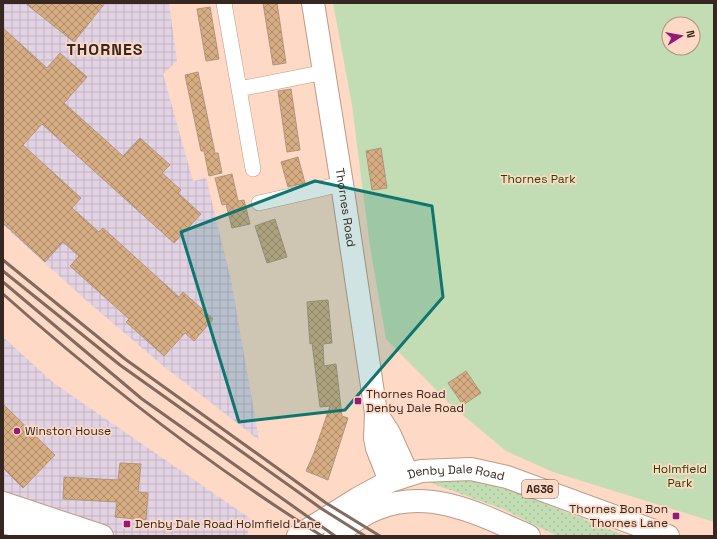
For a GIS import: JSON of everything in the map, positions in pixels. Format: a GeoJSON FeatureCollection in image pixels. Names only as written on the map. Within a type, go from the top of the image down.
{"type":"FeatureCollection","features":[{"type":"Feature","properties":{"kind":"main road","name":"Thornes Road"},"geometry":{"type":"LineString","coordinates":[[313,3],[325,72],[376,413],[389,433],[400,486]]}},
{"type":"Feature","properties":{"kind":"main road","name":"Denby Dale Road"},"geometry":{"type":"LineString","coordinates":[[298,536],[434,470],[471,469],[507,477],[668,536]]}},
{"type":"Feature","properties":{"kind":"main road","name":"A636"},"geometry":{"type":"LineString","coordinates":[[400,486],[437,489],[448,494],[466,509],[529,536]]}},
{"type":"Feature","properties":{"kind":"main road","name":"Denby Dale Road"},"geometry":{"type":"LineString","coordinates":[[335,536],[358,519],[378,508],[400,486]]}},
{"type":"Feature","properties":{"kind":"main road"},"geometry":{"type":"LineString","coordinates":[[3,503],[102,536]]}},
{"type":"Feature","properties":{"kind":"main road"},"geometry":{"type":"LineString","coordinates":[[3,522],[53,536]]}},
{"type":"Feature","properties":{"kind":"street"},"geometry":{"type":"LineString","coordinates":[[224,3],[253,169]]}},
{"type":"Feature","properties":{"kind":"street"},"geometry":{"type":"LineString","coordinates":[[239,89],[325,72]]}},
{"type":"Feature","properties":{"kind":"street"},"geometry":{"type":"LineString","coordinates":[[259,203],[342,184]]}},
{"type":"Feature","properties":{"kind":"highlighted area"},"geometry":{"type":"Polygon","coordinates":[[[315,181],[432,206],[443,297],[345,410],[239,422],[181,232],[315,181]]]}},
{"type":"Feature","properties":{"kind":"shaded area"},"geometry":{"type":"Polygon","coordinates":[[[3,3],[169,3],[177,61],[163,74],[193,181],[206,178],[231,280],[259,440],[162,365],[87,301],[3,225],[3,3]]]}},
{"type":"Feature","properties":{"kind":"shaded area"},"geometry":{"type":"Polygon","coordinates":[[[3,337],[55,384],[251,519],[247,536],[102,536],[3,503],[3,337]]]}},
{"type":"Feature","properties":{"kind":"green space","name":"Thornes Park"},"geometry":{"type":"Polygon","coordinates":[[[333,3],[714,3],[714,522],[553,472],[506,451],[453,407],[386,339],[370,247],[352,105],[333,3]]]}},
{"type":"Feature","properties":{"kind":"green space"},"geometry":{"type":"Polygon","coordinates":[[[464,479],[491,482],[626,536],[557,536],[503,509],[428,482],[464,479]]]}},
{"type":"Feature","properties":{"kind":"building"},"geometry":{"type":"Polygon","coordinates":[[[25,3],[105,3],[74,42],[25,3]]]}},
{"type":"Feature","properties":{"kind":"building"},"geometry":{"type":"Polygon","coordinates":[[[263,3],[277,3],[286,63],[273,65],[263,3]]]}},
{"type":"Feature","properties":{"kind":"building"},"geometry":{"type":"Polygon","coordinates":[[[210,7],[219,59],[206,61],[197,9],[210,7]]]}},
{"type":"Feature","properties":{"kind":"building"},"geometry":{"type":"Polygon","coordinates":[[[3,28],[47,68],[60,53],[87,77],[64,103],[123,156],[140,138],[170,165],[162,173],[181,190],[178,193],[201,214],[174,243],[42,124],[23,145],[81,198],[72,208],[99,232],[103,228],[179,297],[183,292],[213,319],[194,341],[185,333],[164,356],[126,322],[129,319],[70,266],[79,256],[63,242],[45,262],[3,223],[3,28]]]}},
{"type":"Feature","properties":{"kind":"building"},"geometry":{"type":"Polygon","coordinates":[[[198,72],[215,153],[218,153],[222,173],[209,176],[204,151],[201,151],[185,75],[198,72]]]}},
{"type":"Feature","properties":{"kind":"building"},"geometry":{"type":"Polygon","coordinates":[[[291,89],[300,150],[287,152],[278,91],[291,89]]]}},
{"type":"Feature","properties":{"kind":"building"},"geometry":{"type":"Polygon","coordinates":[[[381,148],[387,188],[372,190],[366,151],[381,148]]]}},
{"type":"Feature","properties":{"kind":"building"},"geometry":{"type":"Polygon","coordinates":[[[298,157],[305,183],[288,187],[281,162],[298,157]]]}},
{"type":"Feature","properties":{"kind":"building"},"geometry":{"type":"Polygon","coordinates":[[[232,174],[238,201],[244,200],[250,224],[232,228],[226,204],[222,205],[215,178],[232,174]]]}},
{"type":"Feature","properties":{"kind":"building"},"geometry":{"type":"Polygon","coordinates":[[[275,219],[287,257],[267,263],[255,226],[275,219]]]}},
{"type":"Feature","properties":{"kind":"building"},"geometry":{"type":"Polygon","coordinates":[[[328,300],[332,343],[323,344],[324,366],[336,364],[342,416],[348,418],[328,480],[306,471],[314,453],[330,406],[320,407],[312,343],[310,344],[307,302],[328,300]]]}},
{"type":"Feature","properties":{"kind":"building"},"geometry":{"type":"Polygon","coordinates":[[[466,371],[481,393],[463,405],[448,383],[466,371]]]}},
{"type":"Feature","properties":{"kind":"building","name":"Winston House"},"geometry":{"type":"Polygon","coordinates":[[[3,404],[55,455],[23,488],[3,468],[3,404]]]}},
{"type":"Feature","properties":{"kind":"building"},"geometry":{"type":"Polygon","coordinates":[[[120,463],[141,464],[138,492],[148,493],[146,520],[115,517],[117,502],[63,499],[64,477],[118,480],[120,463]]]}},
{"type":"Feature","properties":{"kind":"railway"},"geometry":{"type":"LineString","coordinates":[[3,260],[125,359],[326,503],[380,536]]}},
{"type":"Feature","properties":{"kind":"railway"},"geometry":{"type":"LineString","coordinates":[[3,271],[120,365],[322,509],[365,536]]}},
{"type":"Feature","properties":{"kind":"railway"},"geometry":{"type":"LineString","coordinates":[[3,282],[142,399],[335,536]]}},
{"type":"Feature","properties":{"kind":"railway"},"geometry":{"type":"LineString","coordinates":[[3,294],[40,327],[157,421],[238,481],[322,536]]}},
{"type":"Feature","properties":{"kind":"place","name":"Thornes Road Denby Dale Road"},"geometry":{"type":"Point","coordinates":[358,401]}},
{"type":"Feature","properties":{"kind":"place","name":"Winston House"},"geometry":{"type":"Point","coordinates":[17,431]}},
{"type":"Feature","properties":{"kind":"place","name":"Thornes Bon Bon Thornes Lane"},"geometry":{"type":"Point","coordinates":[676,516]}},
{"type":"Feature","properties":{"kind":"place","name":"Denby Dale Road Holmfield Lane"},"geometry":{"type":"Point","coordinates":[127,524]}},
{"type":"Feature","properties":{"kind":"district","name":"THORNES"},"geometry":{"type":"Point","coordinates":[105,49]}},
{"type":"Feature","properties":{"kind":"park label","name":"Holmfield Park"},"geometry":{"type":"Point","coordinates":[680,476]}}]}
